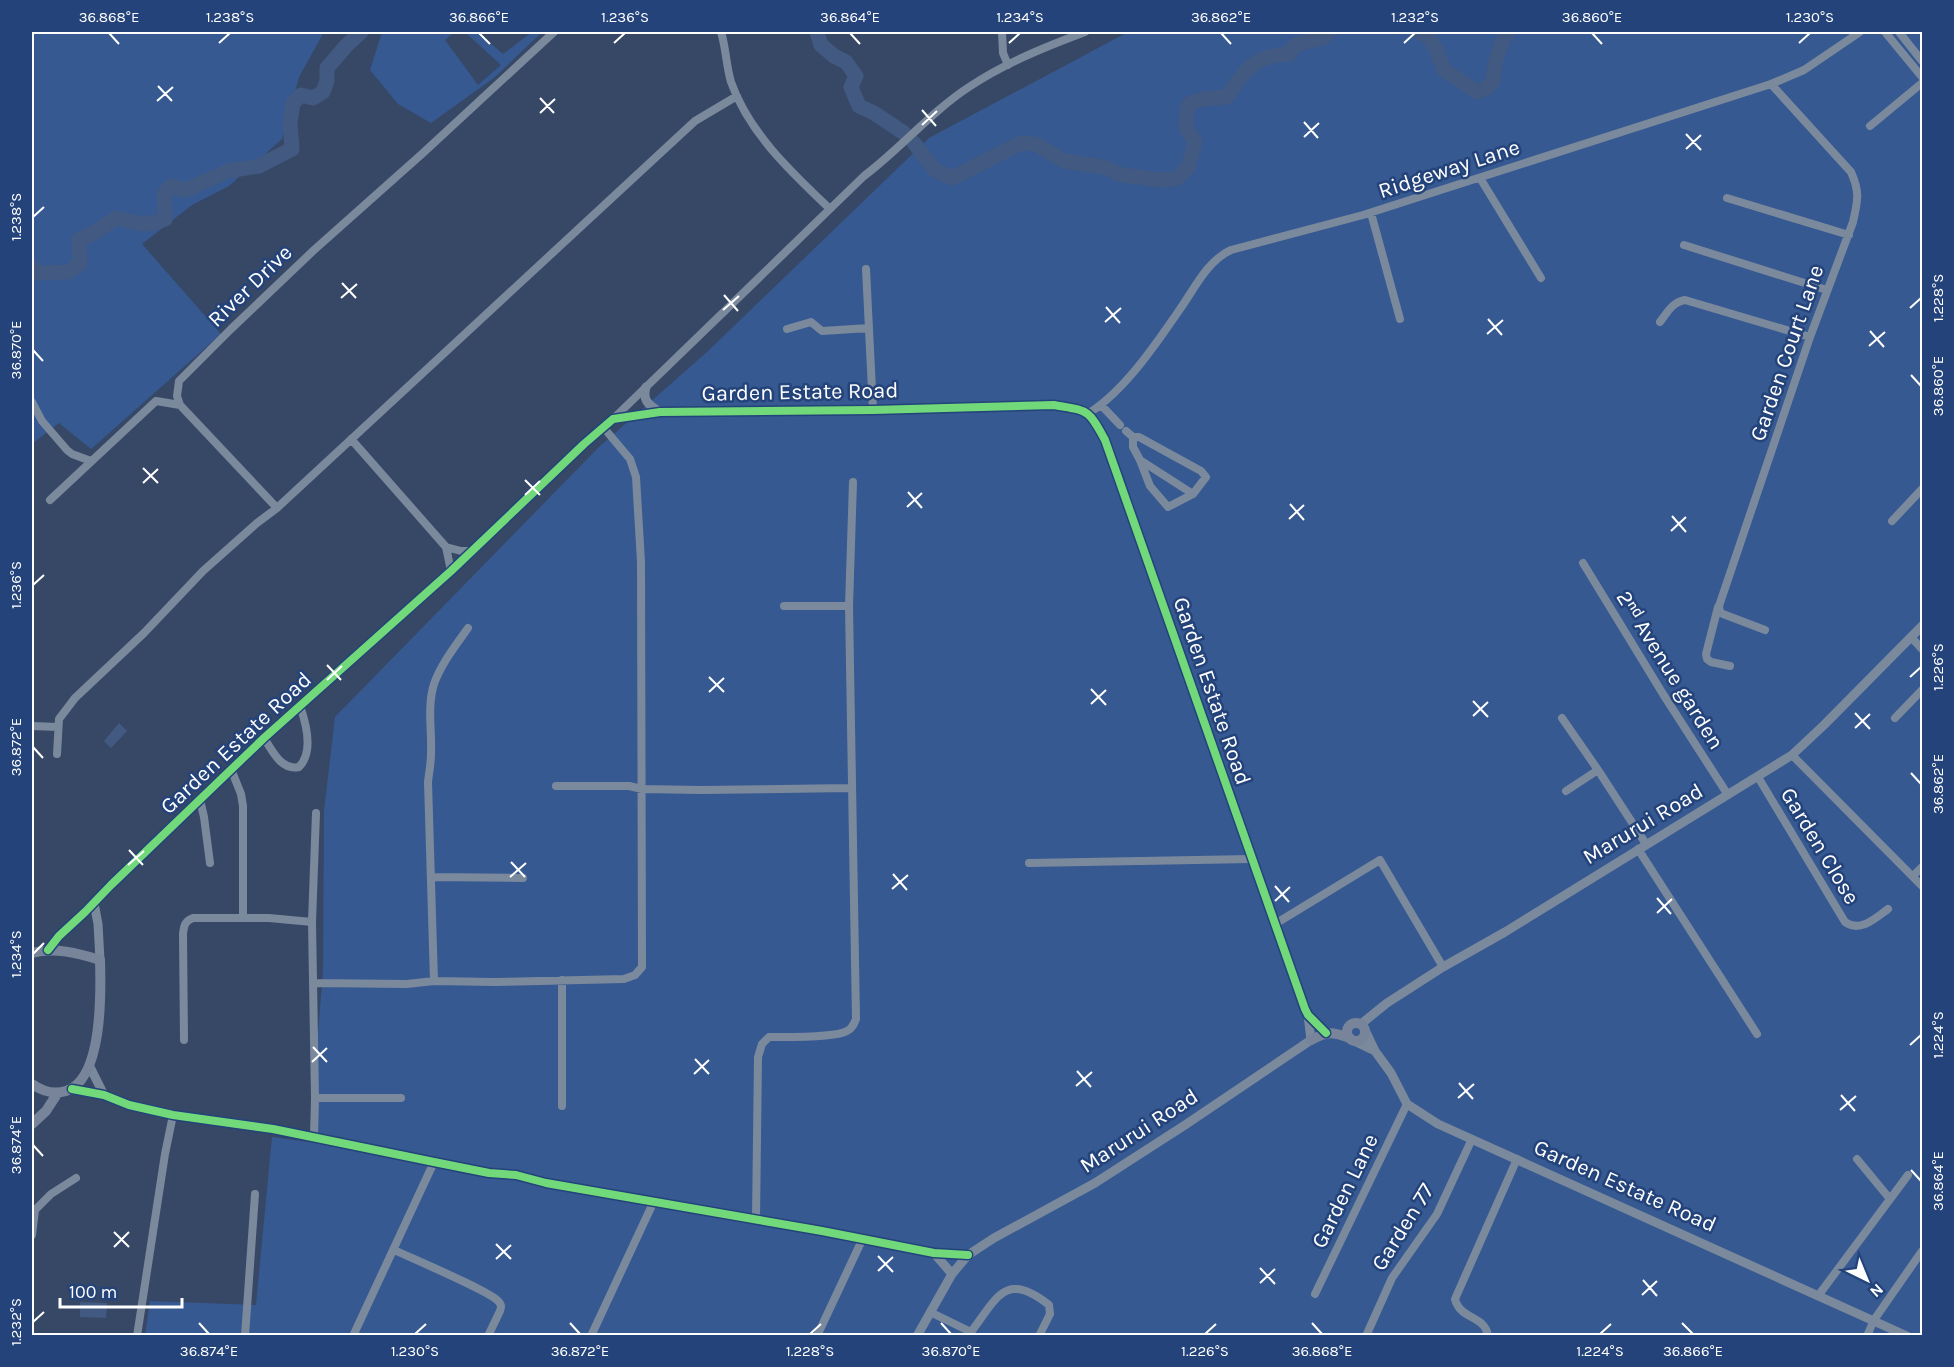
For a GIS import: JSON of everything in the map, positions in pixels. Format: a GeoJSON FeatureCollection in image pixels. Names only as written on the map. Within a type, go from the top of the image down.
{"type":"FeatureCollection","features":[{"type":"Feature","properties":{"kind":"main road"},"geometry":{"type":"LineString","coordinates":[[32,953],[48,950],[75,953],[100,960],[95,1047],[86,1075],[72,1089],[57,1094],[39,1089],[32,1084]]}},
{"type":"Feature","properties":{"kind":"main road"},"geometry":{"type":"LineString","coordinates":[[1359,1026],[1365,1035],[1361,1039],[1352,1039],[1347,1031],[1359,1026]]}},
{"type":"Feature","properties":{"kind":"main road","name":"Marurui Road"},"geometry":{"type":"LineString","coordinates":[[1311,1040],[1329,1032],[1359,1026]]}},
{"type":"Feature","properties":{"kind":"main road","name":"Garden Estate Road"},"geometry":{"type":"LineString","coordinates":[[1329,1032],[1352,1039]]}},
{"type":"Feature","properties":{"kind":"main road"},"geometry":{"type":"LineString","coordinates":[[32,1124],[46,1111],[57,1094]]}},
{"type":"Feature","properties":{"kind":"street","name":"River Drive"},"geometry":{"type":"LineString","coordinates":[[180,405],[177,396],[179,381],[282,281],[554,32]]}},
{"type":"Feature","properties":{"kind":"street"},"geometry":{"type":"LineString","coordinates":[[721,32],[728,69],[737,96],[777,157],[830,209]]}},
{"type":"Feature","properties":{"kind":"street"},"geometry":{"type":"LineString","coordinates":[[1002,32],[1008,65]]}},
{"type":"Feature","properties":{"kind":"street"},"geometry":{"type":"LineString","coordinates":[[613,419],[864,176],[887,159],[929,119],[967,88],[1008,65],[1045,46],[1085,32]]}},
{"type":"Feature","properties":{"kind":"street","name":"Ridgeway Lane"},"geometry":{"type":"LineString","coordinates":[[1089,413],[1119,389],[1208,268],[1222,254],[1371,213],[1771,84],[1804,70],[1860,32]]}},
{"type":"Feature","properties":{"kind":"street"},"geometry":{"type":"LineString","coordinates":[[1886,32],[1923,77]]}},
{"type":"Feature","properties":{"kind":"street"},"geometry":{"type":"LineString","coordinates":[[1899,32],[1923,61]]}},
{"type":"Feature","properties":{"kind":"street"},"geometry":{"type":"LineString","coordinates":[[1870,126],[1923,83]]}},
{"type":"Feature","properties":{"kind":"street","name":"Garden Court Lane"},"geometry":{"type":"LineString","coordinates":[[1730,666],[1711,662],[1707,659],[1706,654],[1719,607],[1810,337],[1849,235],[1855,214],[1858,187],[1851,172],[1771,84]]}},
{"type":"Feature","properties":{"kind":"street"},"geometry":{"type":"LineString","coordinates":[[57,754],[58,719],[75,698],[144,633],[203,571],[277,508],[695,121],[737,96]]}},
{"type":"Feature","properties":{"kind":"street"},"geometry":{"type":"LineString","coordinates":[[1480,178],[1541,278]]}},
{"type":"Feature","properties":{"kind":"street"},"geometry":{"type":"LineString","coordinates":[[1727,198],[1849,235]]}},
{"type":"Feature","properties":{"kind":"street"},"geometry":{"type":"LineString","coordinates":[[1371,213],[1400,319]]}},
{"type":"Feature","properties":{"kind":"street"},"geometry":{"type":"LineString","coordinates":[[1684,245],[1827,290]]}},
{"type":"Feature","properties":{"kind":"street"},"geometry":{"type":"LineString","coordinates":[[866,269],[873,410]]}},
{"type":"Feature","properties":{"kind":"street"},"geometry":{"type":"LineString","coordinates":[[1660,322],[1677,301],[1684,300],[1810,337]]}},
{"type":"Feature","properties":{"kind":"street"},"geometry":{"type":"LineString","coordinates":[[787,329],[811,322],[822,331],[869,328]]}},
{"type":"Feature","properties":{"kind":"street"},"geometry":{"type":"LineString","coordinates":[[646,387],[647,403],[660,412]]}},
{"type":"Feature","properties":{"kind":"street"},"geometry":{"type":"LineString","coordinates":[[50,500],[156,401],[180,405],[277,508]]}},
{"type":"Feature","properties":{"kind":"street"},"geometry":{"type":"LineString","coordinates":[[32,402],[49,430],[69,452],[91,460]]}},
{"type":"Feature","properties":{"kind":"street","name":"Garden Estate Road"},"geometry":{"type":"LineString","coordinates":[[48,950],[59,936],[231,769],[451,571],[613,419],[660,412],[1054,405],[1089,413],[1112,458],[1251,859],[1308,1015],[1329,1032]]}},
{"type":"Feature","properties":{"kind":"street"},"geometry":{"type":"LineString","coordinates":[[1101,405],[1133,436],[1139,437],[1201,471],[1206,477],[1193,494],[1168,507],[1150,486],[1133,447],[1133,436]]}},
{"type":"Feature","properties":{"kind":"street"},"geometry":{"type":"LineString","coordinates":[[314,983],[407,984],[434,981],[631,978],[642,967],[641,562],[636,477],[630,459],[603,427]]}},
{"type":"Feature","properties":{"kind":"street"},"geometry":{"type":"LineString","coordinates":[[351,439],[446,547],[451,571]]}},
{"type":"Feature","properties":{"kind":"street"},"geometry":{"type":"LineString","coordinates":[[1140,459],[1193,494]]}},
{"type":"Feature","properties":{"kind":"street"},"geometry":{"type":"LineString","coordinates":[[756,1219],[759,1057],[762,1044],[769,1037],[818,1036],[844,1032],[855,1024],[849,606],[853,482]]}},
{"type":"Feature","properties":{"kind":"street"},"geometry":{"type":"LineString","coordinates":[[1892,521],[1923,489]]}},
{"type":"Feature","properties":{"kind":"street"},"geometry":{"type":"LineString","coordinates":[[446,547],[472,551]]}},
{"type":"Feature","properties":{"kind":"street","name":"2ⁿᵈ Avenue garden"},"geometry":{"type":"LineString","coordinates":[[1583,563],[1728,795]]}},
{"type":"Feature","properties":{"kind":"street"},"geometry":{"type":"LineString","coordinates":[[784,606],[849,606]]}},
{"type":"Feature","properties":{"kind":"street"},"geometry":{"type":"LineString","coordinates":[[1719,607],[1723,615],[1766,630]]}},
{"type":"Feature","properties":{"kind":"street","name":"Marurui Road"},"geometry":{"type":"LineString","coordinates":[[1359,1026],[1387,1003],[1443,967],[1505,932],[1792,755],[1923,626]]}},
{"type":"Feature","properties":{"kind":"street"},"geometry":{"type":"LineString","coordinates":[[434,981],[428,782],[431,755],[430,714],[434,684],[468,628]]}},
{"type":"Feature","properties":{"kind":"street"},"geometry":{"type":"LineString","coordinates":[[1911,638],[1923,649]]}},
{"type":"Feature","properties":{"kind":"street"},"geometry":{"type":"LineString","coordinates":[[1894,718],[1923,690]]}},
{"type":"Feature","properties":{"kind":"street"},"geometry":{"type":"LineString","coordinates":[[264,738],[288,768],[299,767],[304,760],[307,735],[307,727],[300,706]]}},
{"type":"Feature","properties":{"kind":"street"},"geometry":{"type":"LineString","coordinates":[[1562,718],[1598,770],[1642,847],[1757,1034]]}},
{"type":"Feature","properties":{"kind":"street"},"geometry":{"type":"LineString","coordinates":[[32,726],[58,727]]}},
{"type":"Feature","properties":{"kind":"street"},"geometry":{"type":"LineString","coordinates":[[1792,755],[1923,886]]}},
{"type":"Feature","properties":{"kind":"street"},"geometry":{"type":"LineString","coordinates":[[231,769],[243,806],[243,917]]}},
{"type":"Feature","properties":{"kind":"street"},"geometry":{"type":"LineString","coordinates":[[1566,791],[1598,770]]}},
{"type":"Feature","properties":{"kind":"street","name":"Garden Close"},"geometry":{"type":"LineString","coordinates":[[1758,777],[1845,922],[1852,926],[1863,925],[1888,909]]}},
{"type":"Feature","properties":{"kind":"street"},"geometry":{"type":"LineString","coordinates":[[556,786],[629,786],[642,789],[701,790],[851,788]]}},
{"type":"Feature","properties":{"kind":"street"},"geometry":{"type":"LineString","coordinates":[[200,800],[210,863]]}},
{"type":"Feature","properties":{"kind":"street"},"geometry":{"type":"LineString","coordinates":[[314,1137],[312,922],[316,813]]}},
{"type":"Feature","properties":{"kind":"street"},"geometry":{"type":"LineString","coordinates":[[1029,862],[1251,859]]}},
{"type":"Feature","properties":{"kind":"street"},"geometry":{"type":"LineString","coordinates":[[1275,924],[1380,860],[1443,967]]}},
{"type":"Feature","properties":{"kind":"street"},"geometry":{"type":"LineString","coordinates":[[1913,876],[1923,867]]}},
{"type":"Feature","properties":{"kind":"street"},"geometry":{"type":"LineString","coordinates":[[431,877],[523,878]]}},
{"type":"Feature","properties":{"kind":"street"},"geometry":{"type":"LineString","coordinates":[[94,903],[100,960]]}},
{"type":"Feature","properties":{"kind":"street"},"geometry":{"type":"LineString","coordinates":[[184,1040],[184,924],[187,921],[194,918],[243,917],[312,922]]}},
{"type":"Feature","properties":{"kind":"street"},"geometry":{"type":"LineString","coordinates":[[562,980],[562,1106]]}},
{"type":"Feature","properties":{"kind":"street"},"geometry":{"type":"LineString","coordinates":[[1308,1015],[1311,1040]]}},
{"type":"Feature","properties":{"kind":"street"},"geometry":{"type":"LineString","coordinates":[[1359,1026],[1375,1051]]}},
{"type":"Feature","properties":{"kind":"street","name":"Garden Estate Road"},"geometry":{"type":"LineString","coordinates":[[1352,1039],[1375,1051],[1391,1073],[1407,1104],[1438,1124],[1907,1335]]}},
{"type":"Feature","properties":{"kind":"street","name":"Marurui Road"},"geometry":{"type":"LineString","coordinates":[[917,1335],[952,1274],[968,1255],[994,1238],[1095,1184],[1311,1040]]}},
{"type":"Feature","properties":{"kind":"street"},"geometry":{"type":"LineString","coordinates":[[90,1067],[104,1095]]}},
{"type":"Feature","properties":{"kind":"street"},"geometry":{"type":"LineString","coordinates":[[72,1089],[104,1095],[129,1105],[173,1115],[314,1137],[489,1173],[516,1175],[546,1183],[863,1238],[934,1253],[968,1255]]}},
{"type":"Feature","properties":{"kind":"street"},"geometry":{"type":"LineString","coordinates":[[315,1098],[401,1098]]}},
{"type":"Feature","properties":{"kind":"street","name":"Garden Lane"},"geometry":{"type":"LineString","coordinates":[[1315,1294],[1407,1104]]}},
{"type":"Feature","properties":{"kind":"street"},"geometry":{"type":"LineString","coordinates":[[137,1335],[173,1115]]}},
{"type":"Feature","properties":{"kind":"street","name":"Garden 77"},"geometry":{"type":"LineString","coordinates":[[1366,1335],[1392,1278],[1437,1214],[1472,1139]]}},
{"type":"Feature","properties":{"kind":"street"},"geometry":{"type":"LineString","coordinates":[[1857,1159],[1890,1199]]}},
{"type":"Feature","properties":{"kind":"street"},"geometry":{"type":"LineString","coordinates":[[1488,1335],[1485,1326],[1461,1311],[1455,1299],[1517,1160]]}},
{"type":"Feature","properties":{"kind":"street"},"geometry":{"type":"LineString","coordinates":[[353,1335],[434,1162]]}},
{"type":"Feature","properties":{"kind":"street"},"geometry":{"type":"LineString","coordinates":[[1818,1296],[1908,1174]]}},
{"type":"Feature","properties":{"kind":"street"},"geometry":{"type":"LineString","coordinates":[[32,1235],[35,1210],[51,1194],[76,1178]]}},
{"type":"Feature","properties":{"kind":"street"},"geometry":{"type":"LineString","coordinates":[[244,1335],[255,1194]]}},
{"type":"Feature","properties":{"kind":"street"},"geometry":{"type":"LineString","coordinates":[[591,1335],[654,1201]]}},
{"type":"Feature","properties":{"kind":"street"},"geometry":{"type":"LineString","coordinates":[[817,1335],[863,1238]]}},
{"type":"Feature","properties":{"kind":"street"},"geometry":{"type":"LineString","coordinates":[[394,1250],[498,1300],[500,1311],[488,1335]]}},
{"type":"Feature","properties":{"kind":"street"},"geometry":{"type":"LineString","coordinates":[[1867,1335],[1874,1320],[1923,1251]]}},
{"type":"Feature","properties":{"kind":"street"},"geometry":{"type":"LineString","coordinates":[[934,1253],[952,1274]]}},
{"type":"Feature","properties":{"kind":"street"},"geometry":{"type":"LineString","coordinates":[[930,1312],[972,1334],[1001,1293],[1012,1288],[1032,1294],[1049,1305],[1050,1314],[1039,1335]]}},
{"type":"Feature","properties":{"kind":"shaded area"},"geometry":{"type":"Polygon","coordinates":[[[32,32],[324,32],[299,77],[282,139],[229,186],[192,205],[142,244],[221,334],[91,449],[59,423],[32,444],[32,32]]]}},
{"type":"Feature","properties":{"kind":"shaded area"},"geometry":{"type":"Polygon","coordinates":[[[382,32],[454,32],[445,40],[478,85],[501,65],[465,32],[478,32],[503,54],[532,32],[542,32],[495,77],[431,123],[398,104],[370,70],[382,32]]]}},
{"type":"Feature","properties":{"kind":"shaded area"},"geometry":{"type":"Polygon","coordinates":[[[1128,32],[1922,32],[1922,1335],[145,1336],[150,1301],[256,1305],[272,1137],[309,1142],[323,972],[324,811],[335,717],[598,448],[707,352],[929,138],[1128,32]]]}},
{"type":"Feature","properties":{"kind":"shaded area"},"geometry":{"type":"Polygon","coordinates":[[[119,723],[127,731],[111,748],[104,741],[119,723]]]}},
{"type":"Feature","properties":{"kind":"shaded area"},"geometry":{"type":"Polygon","coordinates":[[[80,1302],[107,1303],[106,1318],[80,1317],[80,1302]]]}},
{"type":"Feature","properties":{"kind":"waterway"},"geometry":{"type":"LineString","coordinates":[[32,267],[37,273],[68,272],[80,264],[79,239],[94,233],[117,218],[146,224],[165,219],[164,194],[171,186],[186,190],[228,171],[259,166],[292,149],[290,123],[293,103],[301,95],[313,98],[323,92],[327,81],[327,68],[361,32]]}},
{"type":"Feature","properties":{"kind":"waterway"},"geometry":{"type":"LineString","coordinates":[[817,32],[821,45],[846,62],[856,76],[851,87],[859,106],[904,133]]}},
{"type":"Feature","properties":{"kind":"waterway"},"geometry":{"type":"LineString","coordinates":[[914,143],[935,170],[952,178],[1021,143],[1035,144],[1064,161],[1104,167],[1122,175],[1161,180],[1176,179],[1188,168],[1195,142],[1186,124],[1189,104],[1203,99],[1227,97],[1245,72],[1259,61],[1267,57],[1289,54],[1295,45],[1324,37],[1329,32]]}},
{"type":"Feature","properties":{"kind":"waterway"},"geometry":{"type":"LineString","coordinates":[[1418,32],[1429,37],[1444,70],[1477,92],[1487,88],[1493,81],[1495,63],[1508,32]]}},
{"type":"Feature","properties":{"kind":"cycle path"},"geometry":{"type":"LineString","coordinates":[[48,950],[59,936],[264,738],[451,571],[613,419],[660,412],[1054,405],[1074,408],[1086,413],[1095,422],[1105,440],[1305,1009],[1326,1033]]}},
{"type":"Feature","properties":{"kind":"cycle path"},"geometry":{"type":"LineString","coordinates":[[72,1089],[104,1095],[129,1105],[173,1115],[273,1129],[489,1173],[516,1175],[546,1183],[934,1253],[968,1255]]}}]}
